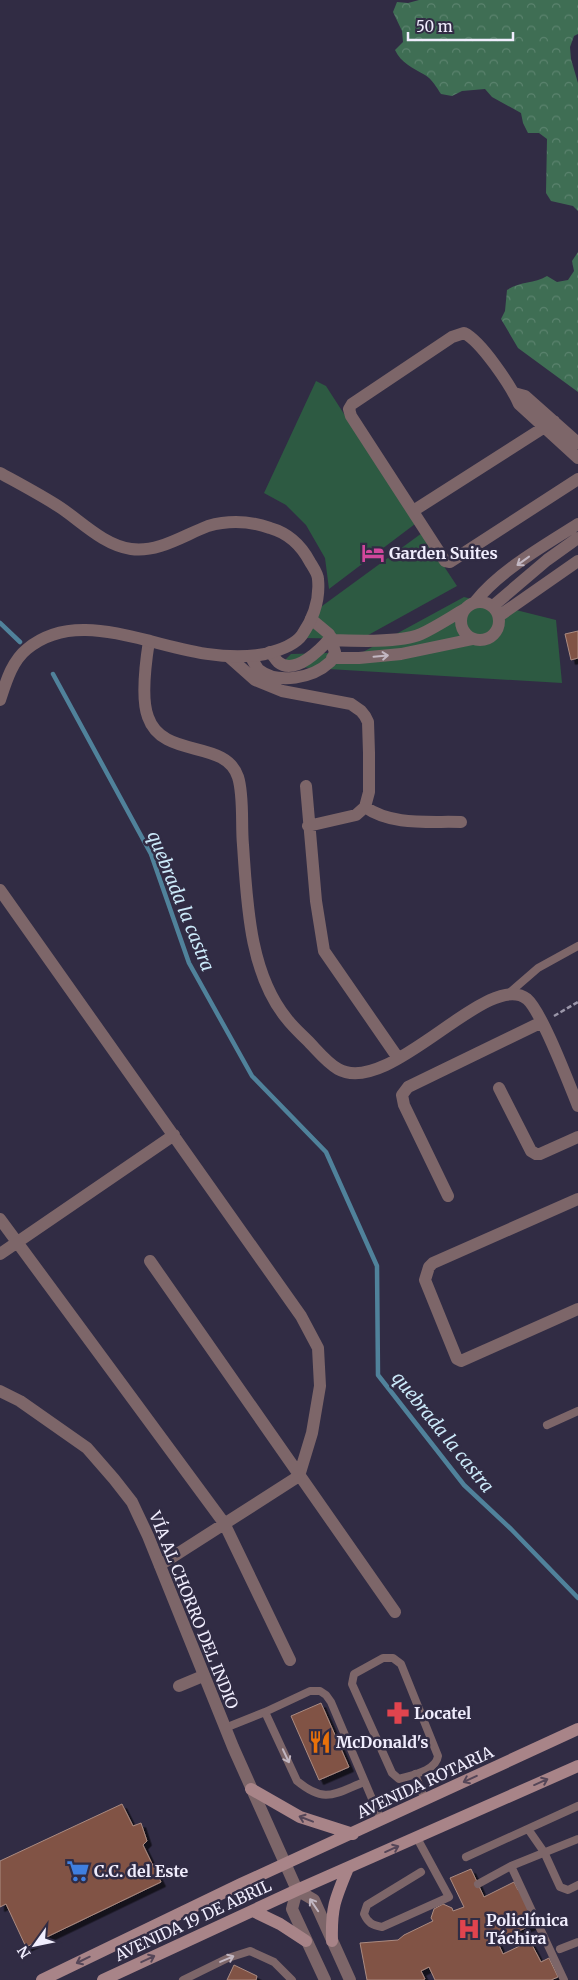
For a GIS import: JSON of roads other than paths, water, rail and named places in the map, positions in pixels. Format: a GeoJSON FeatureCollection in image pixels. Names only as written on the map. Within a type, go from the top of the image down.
{"type":"FeatureCollection","features":[{"type":"Feature","properties":{"kind":"main road","name":"AVENIDA ROTARIA"},"geometry":{"type":"LineString","coordinates":[[286,1864],[578,1728]]}},
{"type":"Feature","properties":{"kind":"main road"},"geometry":{"type":"LineString","coordinates":[[297,1890],[578,1766]]}},
{"type":"Feature","properties":{"kind":"main road"},"geometry":{"type":"LineString","coordinates":[[252,1789],[300,1817],[353,1834]]}},
{"type":"Feature","properties":{"kind":"main road","name":"AVENIDA 19 DE ABRIL"},"geometry":{"type":"LineString","coordinates":[[42,1980],[286,1864]]}},
{"type":"Feature","properties":{"kind":"main road"},"geometry":{"type":"LineString","coordinates":[[332,1941],[331,1919],[334,1900],[348,1868]]}},
{"type":"Feature","properties":{"kind":"main road","name":"AVENIDA 19 DE ABRIL"},"geometry":{"type":"LineString","coordinates":[[103,1980],[297,1890]]}},
{"type":"Feature","properties":{"kind":"main road"},"geometry":{"type":"LineString","coordinates":[[253,1910],[280,1924],[306,1941]]}},
{"type":"Feature","properties":{"kind":"street"},"geometry":{"type":"LineString","coordinates":[[578,458],[525,396],[514,393],[480,345],[472,337],[464,333],[452,337],[352,404],[349,410],[351,416],[445,561],[450,562],[578,479]]}},
{"type":"Feature","properties":{"kind":"street"},"geometry":{"type":"LineString","coordinates":[[550,424],[578,443]]}},
{"type":"Feature","properties":{"kind":"street"},"geometry":{"type":"LineString","coordinates":[[413,511],[550,424]]}},
{"type":"Feature","properties":{"kind":"street"},"geometry":{"type":"LineString","coordinates":[[0,472],[60,508],[107,541],[131,549],[153,548],[225,522],[259,524],[276,529],[292,538],[307,557],[318,578],[311,620],[301,637],[286,647],[250,656],[214,655],[98,630],[70,630],[48,635],[26,649],[11,670],[0,700]]}},
{"type":"Feature","properties":{"kind":"street"},"geometry":{"type":"LineString","coordinates":[[473,639],[468,636],[462,626],[462,614],[470,605],[493,583],[578,524]]}},
{"type":"Feature","properties":{"kind":"street"},"geometry":{"type":"LineString","coordinates":[[496,611],[547,560],[578,538]]}},
{"type":"Feature","properties":{"kind":"street"},"geometry":{"type":"LineString","coordinates":[[538,550],[547,560]]}},
{"type":"Feature","properties":{"kind":"street"},"geometry":{"type":"LineString","coordinates":[[496,611],[578,561]]}},
{"type":"Feature","properties":{"kind":"street"},"geometry":{"type":"LineString","coordinates":[[270,652],[279,663],[289,665],[299,663],[332,639],[357,641],[410,637],[420,634],[470,605],[487,603],[496,611],[499,628],[491,638],[486,640],[473,639],[401,654],[359,658],[332,658]]}},
{"type":"Feature","properties":{"kind":"street"},"geometry":{"type":"LineString","coordinates":[[250,656],[259,669],[278,677],[298,678],[310,675],[331,662],[335,652],[332,639],[311,620]]}},
{"type":"Feature","properties":{"kind":"street"},"geometry":{"type":"LineString","coordinates":[[148,641],[144,679],[147,716],[154,727],[162,738],[169,742],[223,759],[232,767],[239,779],[242,844],[254,946],[263,976],[277,1006],[287,1019],[329,1062],[341,1071],[362,1073],[398,1058],[483,1004],[508,994],[514,994],[526,999],[542,1022],[578,1106]]}},
{"type":"Feature","properties":{"kind":"street"},"geometry":{"type":"LineString","coordinates":[[228,656],[255,680],[282,691],[351,704],[361,711],[368,722],[369,792],[365,807],[356,815],[308,826]]}},
{"type":"Feature","properties":{"kind":"street"},"geometry":{"type":"LineString","coordinates":[[306,786],[316,901],[324,951],[398,1058]]}},
{"type":"Feature","properties":{"kind":"street"},"geometry":{"type":"LineString","coordinates":[[365,807],[376,814],[392,819],[461,822]]}},
{"type":"Feature","properties":{"kind":"street"},"geometry":{"type":"LineString","coordinates":[[0,890],[301,1316],[318,1348],[320,1386],[312,1434],[299,1476],[160,1565]]}},
{"type":"Feature","properties":{"kind":"street"},"geometry":{"type":"LineString","coordinates":[[448,1196],[404,1105],[402,1095],[408,1087],[542,1022]]}},
{"type":"Feature","properties":{"kind":"street"},"geometry":{"type":"LineString","coordinates":[[499,1088],[531,1151],[540,1154],[578,1137]]}},
{"type":"Feature","properties":{"kind":"street"},"geometry":{"type":"LineString","coordinates":[[0,1254],[174,1135]]}},
{"type":"Feature","properties":{"kind":"street"},"geometry":{"type":"LineString","coordinates":[[578,1199],[433,1263],[429,1268],[426,1280],[457,1359],[462,1361],[578,1309]]}},
{"type":"Feature","properties":{"kind":"street"},"geometry":{"type":"LineString","coordinates":[[0,1219],[224,1523],[290,1660]]}},
{"type":"Feature","properties":{"kind":"street"},"geometry":{"type":"LineString","coordinates":[[150,1261],[395,1612]]}},
{"type":"Feature","properties":{"kind":"street","name":"VÍA AL CHORRO DEL INDIO"},"geometry":{"type":"LineString","coordinates":[[0,1391],[20,1401],[87,1448],[132,1502],[160,1565],[225,1728],[297,1890]]}},
{"type":"Feature","properties":{"kind":"street"},"geometry":{"type":"LineString","coordinates":[[179,1686],[203,1676]]}},
{"type":"Feature","properties":{"kind":"street","name":"AVENIDA 19 DE ABRIL"},"geometry":{"type":"LineString","coordinates":[[325,1980],[292,1909],[297,1890],[314,1900],[350,1980]]}},
{"type":"Feature","properties":{"kind":"lane"},"geometry":{"type":"LineString","coordinates":[[508,994],[538,968],[578,946]]}},
{"type":"Feature","properties":{"kind":"lane"},"geometry":{"type":"LineString","coordinates":[[547,1425],[578,1411]]}},
{"type":"Feature","properties":{"kind":"lane"},"geometry":{"type":"LineString","coordinates":[[383,1658],[393,1658],[401,1664],[438,1756],[438,1760],[431,1768],[415,1774],[399,1779],[392,1773],[352,1684],[354,1674],[383,1658]]}},
{"type":"Feature","properties":{"kind":"lane"},"geometry":{"type":"LineString","coordinates":[[225,1728],[310,1691],[320,1691],[332,1702],[381,1820]]}},
{"type":"Feature","properties":{"kind":"lane"},"geometry":{"type":"LineString","coordinates":[[265,1712],[297,1781],[306,1788],[314,1793],[328,1797],[364,1782]]}},
{"type":"Feature","properties":{"kind":"lane"},"geometry":{"type":"LineString","coordinates":[[415,1774],[425,1800]]}},
{"type":"Feature","properties":{"kind":"lane"},"geometry":{"type":"LineString","coordinates":[[466,1857],[578,1806]]}},
{"type":"Feature","properties":{"kind":"lane"},"geometry":{"type":"LineString","coordinates":[[528,1829],[544,1852],[560,1887],[568,1890],[578,1885]]}},
{"type":"Feature","properties":{"kind":"lane"},"geometry":{"type":"LineString","coordinates":[[417,1838],[449,1897]]}},
{"type":"Feature","properties":{"kind":"lane"},"geometry":{"type":"LineString","coordinates":[[478,1884],[511,1866],[578,1838]]}},
{"type":"Feature","properties":{"kind":"lane"},"geometry":{"type":"LineString","coordinates":[[511,1866],[564,1980]]}},
{"type":"Feature","properties":{"kind":"lane"},"geometry":{"type":"LineString","coordinates":[[420,1872],[367,1906],[364,1914],[367,1921],[373,1926],[382,1927],[458,1894]]}},
{"type":"Feature","properties":{"kind":"lane"},"geometry":{"type":"LineString","coordinates":[[560,1949],[578,1942]]}},
{"type":"Feature","properties":{"kind":"lane"},"geometry":{"type":"LineString","coordinates":[[183,1980],[228,1958],[250,1951],[274,1962],[292,1980]]}},
{"type":"Feature","properties":{"kind":"waterway","name":"quebrada la castra"},"geometry":{"type":"LineString","coordinates":[[0,623],[20,642]]}},
{"type":"Feature","properties":{"kind":"waterway","name":"quebrada la castra"},"geometry":{"type":"LineString","coordinates":[[53,674],[151,854],[189,963],[252,1076],[326,1152],[377,1266],[378,1375],[464,1485],[511,1529],[578,1598]]}},
{"type":"Feature","properties":{"kind":"place","name":"Garden Suites"},"geometry":{"type":"Point","coordinates":[373,553]}},
{"type":"Feature","properties":{"kind":"place","name":"Locatel"},"geometry":{"type":"Point","coordinates":[398,1713]}},
{"type":"Feature","properties":{"kind":"place","name":"McDonald's"},"geometry":{"type":"Point","coordinates":[320,1742]}},
{"type":"Feature","properties":{"kind":"place","name":"C.C. del Este"},"geometry":{"type":"Point","coordinates":[78,1871]}},
{"type":"Feature","properties":{"kind":"place","name":"Policlínica Táchira"},"geometry":{"type":"Point","coordinates":[469,1929]}}]}
